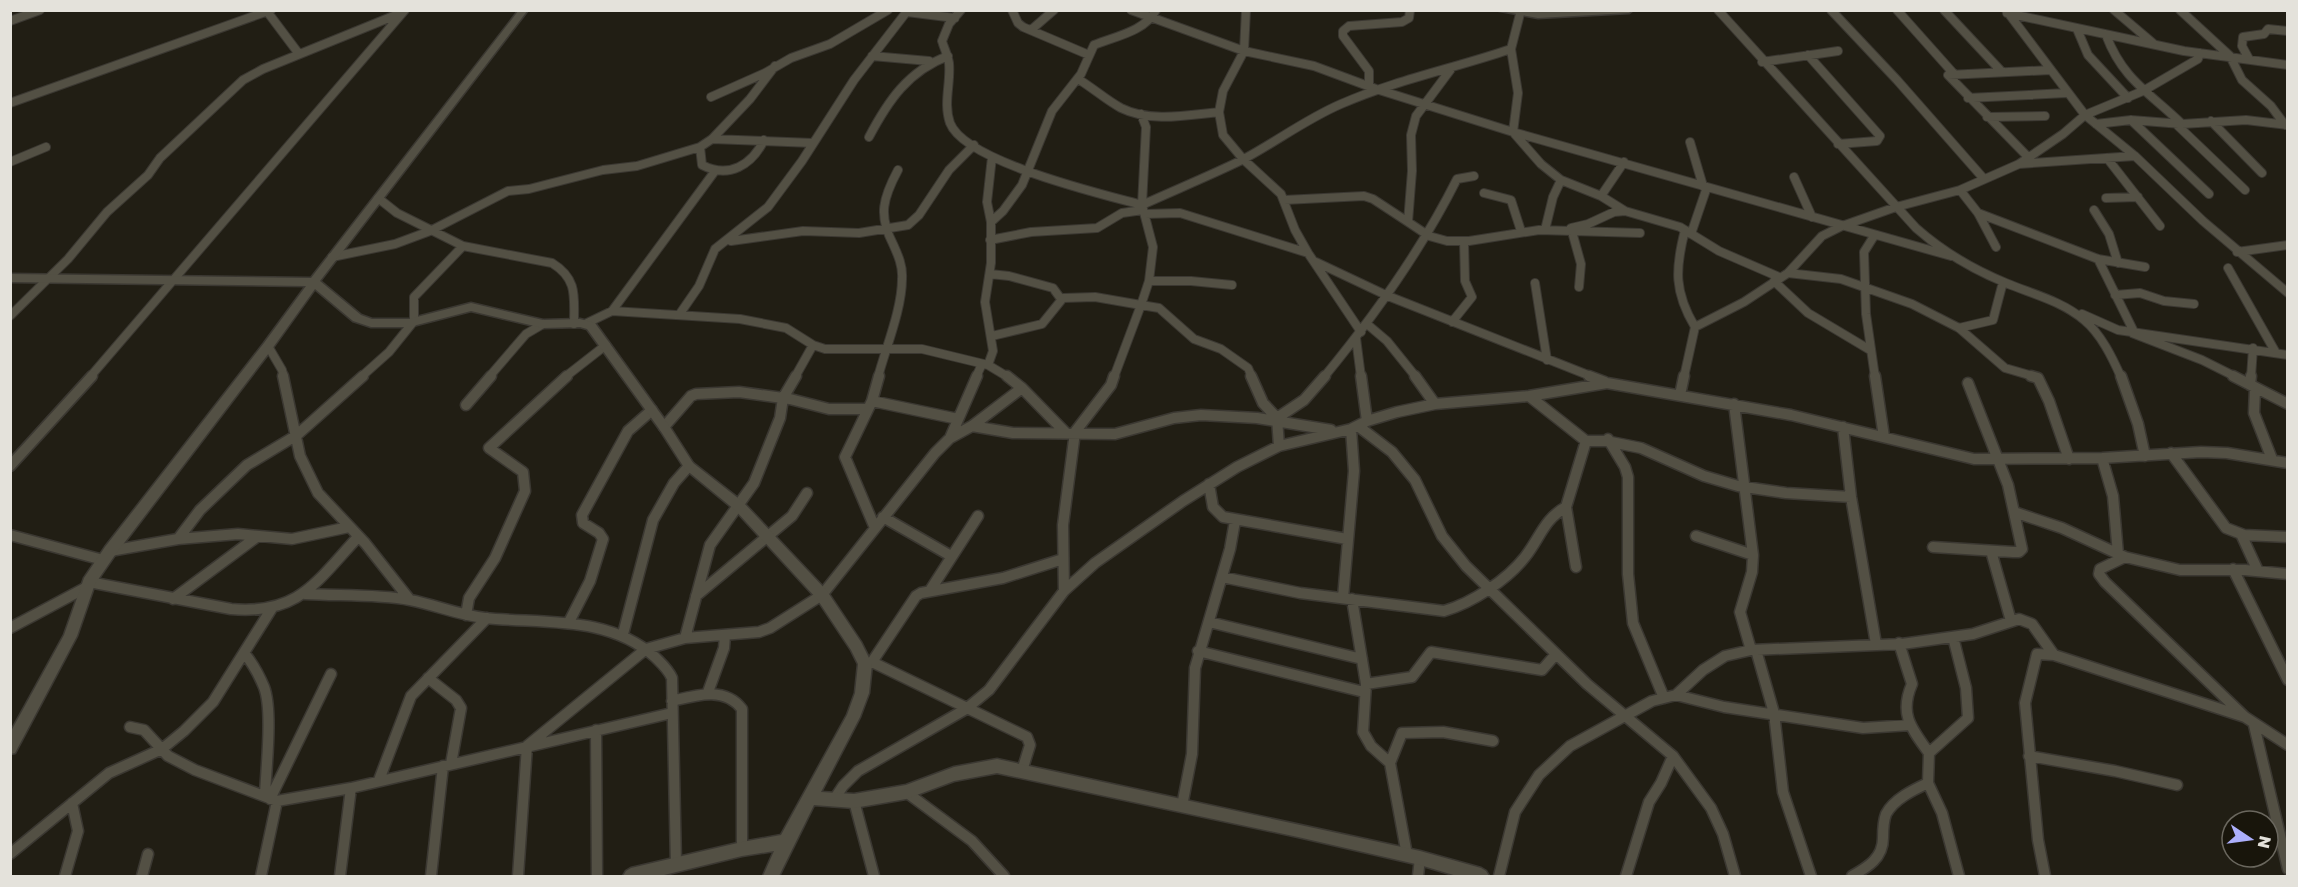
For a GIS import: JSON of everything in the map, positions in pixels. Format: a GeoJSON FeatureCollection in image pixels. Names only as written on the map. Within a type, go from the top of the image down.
{"type":"FeatureCollection","features":[{"type":"Feature","properties":{"kind":"street"},"geometry":{"type":"LineString","coordinates":[[10,21],[40,10]]}},
{"type":"Feature","properties":{"kind":"street"},"geometry":{"type":"LineString","coordinates":[[10,748],[70,636],[88,585],[106,556],[268,346],[332,257],[524,10]]}},
{"type":"Feature","properties":{"kind":"street"},"geometry":{"type":"LineString","coordinates":[[711,97],[775,66],[830,44],[888,10]]}},
{"type":"Feature","properties":{"kind":"street"},"geometry":{"type":"LineString","coordinates":[[961,10],[945,31],[942,41],[948,56],[947,110],[951,125],[957,134],[992,157],[1029,172],[1143,210],[1243,159],[1300,124],[1372,88],[1451,69],[1511,49]]}},
{"type":"Feature","properties":{"kind":"street"},"geometry":{"type":"LineString","coordinates":[[1012,10],[1018,23],[1089,55]]}},
{"type":"Feature","properties":{"kind":"street"},"geometry":{"type":"LineString","coordinates":[[1031,30],[1054,10]]}},
{"type":"Feature","properties":{"kind":"street"},"geometry":{"type":"LineString","coordinates":[[1131,10],[1155,14],[1190,33],[1244,51],[1314,66],[1372,88],[1513,132],[1951,256]]}},
{"type":"Feature","properties":{"kind":"street"},"geometry":{"type":"LineString","coordinates":[[1246,10],[1244,51],[1223,90],[1219,112],[1223,135],[1243,159],[1281,194],[1288,215],[1310,256],[1358,335],[1359,425],[1355,448],[1354,499],[1344,558],[1347,599],[1362,659],[1365,688],[1362,725],[1365,740],[1390,764],[1418,876]]}},
{"type":"Feature","properties":{"kind":"street"},"geometry":{"type":"LineString","coordinates":[[1372,88],[1369,71],[1343,36],[1343,31],[1349,26],[1402,22],[1409,18],[1410,10]]}},
{"type":"Feature","properties":{"kind":"street"},"geometry":{"type":"LineString","coordinates":[[1499,10],[1522,12],[1629,10]]}},
{"type":"Feature","properties":{"kind":"street"},"geometry":{"type":"LineString","coordinates":[[1718,10],[1762,62],[1896,207],[1951,256],[2003,282],[2126,330],[2143,339],[2202,360],[2288,404]]}},
{"type":"Feature","properties":{"kind":"street"},"geometry":{"type":"LineString","coordinates":[[1831,10],[1897,80],[1984,179]]}},
{"type":"Feature","properties":{"kind":"street"},"geometry":{"type":"LineString","coordinates":[[1897,10],[1954,74]]}},
{"type":"Feature","properties":{"kind":"street"},"geometry":{"type":"LineString","coordinates":[[1944,10],[2002,72]]}},
{"type":"Feature","properties":{"kind":"street"},"geometry":{"type":"LineString","coordinates":[[2114,10],[2156,45]]}},
{"type":"Feature","properties":{"kind":"street"},"geometry":{"type":"LineString","coordinates":[[2180,10],[2230,56],[2242,80],[2271,106],[2285,126]]}},
{"type":"Feature","properties":{"kind":"street"},"geometry":{"type":"LineString","coordinates":[[10,103],[268,11],[299,54]]}},
{"type":"Feature","properties":{"kind":"street"},"geometry":{"type":"LineString","coordinates":[[679,315],[699,286],[715,249],[768,207],[802,161],[854,80],[907,11],[955,18]]}},
{"type":"Feature","properties":{"kind":"street"},"geometry":{"type":"LineString","coordinates":[[2005,11],[2156,45],[2288,64]]}},
{"type":"Feature","properties":{"kind":"street"},"geometry":{"type":"LineString","coordinates":[[2005,11],[2085,115],[2134,156],[2237,252],[2288,293]]}},
{"type":"Feature","properties":{"kind":"street"},"geometry":{"type":"LineString","coordinates":[[10,316],[68,259],[107,212],[148,175],[154,163],[217,103],[252,74],[404,12]]}},
{"type":"Feature","properties":{"kind":"street"},"geometry":{"type":"LineString","coordinates":[[10,466],[76,394],[404,12]]}},
{"type":"Feature","properties":{"kind":"street"},"geometry":{"type":"LineString","coordinates":[[1522,12],[1511,49],[1518,93],[1513,132],[1541,164],[1561,180],[1601,196],[1625,211],[1670,222],[1719,251],[1776,279],[1808,313],[1870,350]]}},
{"type":"Feature","properties":{"kind":"street"},"geometry":{"type":"LineString","coordinates":[[991,222],[1014,201],[1029,172],[1053,109],[1064,92],[1078,79],[1096,44],[1138,27],[1155,14]]}},
{"type":"Feature","properties":{"kind":"street"},"geometry":{"type":"LineString","coordinates":[[2077,29],[2088,55],[2128,98]]}},
{"type":"Feature","properties":{"kind":"street"},"geometry":{"type":"LineString","coordinates":[[2249,59],[2242,46],[2243,37],[2264,34],[2268,29],[2288,31]]}},
{"type":"Feature","properties":{"kind":"street"},"geometry":{"type":"LineString","coordinates":[[2106,35],[2125,75],[2165,106],[2245,190]]}},
{"type":"Feature","properties":{"kind":"street"},"geometry":{"type":"LineString","coordinates":[[1762,62],[1838,51]]}},
{"type":"Feature","properties":{"kind":"street"},"geometry":{"type":"LineString","coordinates":[[1695,327],[1744,302],[1788,273],[1822,236],[1842,226],[1896,207],[1960,190],[2019,164],[2063,134],[2085,115],[2143,91],[2198,59],[2200,53]]}},
{"type":"Feature","properties":{"kind":"street"},"geometry":{"type":"LineString","coordinates":[[1808,55],[1880,136],[1877,141],[1839,144]]}},
{"type":"Feature","properties":{"kind":"street"},"geometry":{"type":"LineString","coordinates":[[872,56],[932,60],[948,56]]}},
{"type":"Feature","properties":{"kind":"street"},"geometry":{"type":"LineString","coordinates":[[869,137],[890,97],[910,76],[932,60]]}},
{"type":"Feature","properties":{"kind":"street"},"geometry":{"type":"LineString","coordinates":[[332,257],[385,248],[430,231],[508,191],[529,189],[603,170],[637,166],[700,147],[712,139],[750,99],[775,66]]}},
{"type":"Feature","properties":{"kind":"street"},"geometry":{"type":"LineString","coordinates":[[1408,222],[1412,171],[1411,135],[1416,116],[1451,69]]}},
{"type":"Feature","properties":{"kind":"street"},"geometry":{"type":"LineString","coordinates":[[2028,157],[1948,75],[2051,70]]}},
{"type":"Feature","properties":{"kind":"street"},"geometry":{"type":"LineString","coordinates":[[1078,79],[1123,109],[1141,114],[1173,115],[1219,112]]}},
{"type":"Feature","properties":{"kind":"street"},"geometry":{"type":"LineString","coordinates":[[1968,98],[2066,93]]}},
{"type":"Feature","properties":{"kind":"street"},"geometry":{"type":"LineString","coordinates":[[1064,591],[1063,525],[1069,492],[1070,432],[1111,385],[1149,281],[1153,247],[1143,210],[1146,127],[1141,114]]}},
{"type":"Feature","properties":{"kind":"street"},"geometry":{"type":"LineString","coordinates":[[1987,117],[2045,116]]}},
{"type":"Feature","properties":{"kind":"street"},"geometry":{"type":"LineString","coordinates":[[2096,124],[2132,120],[2179,123],[2246,120],[2285,126]]}},
{"type":"Feature","properties":{"kind":"street"},"geometry":{"type":"LineString","coordinates":[[2132,120],[2209,194]]}},
{"type":"Feature","properties":{"kind":"street"},"geometry":{"type":"LineString","coordinates":[[2211,121],[2262,173]]}},
{"type":"Feature","properties":{"kind":"street"},"geometry":{"type":"LineString","coordinates":[[712,139],[813,143]]}},
{"type":"Feature","properties":{"kind":"street"},"geometry":{"type":"LineString","coordinates":[[700,147],[702,165],[715,171],[740,168],[749,163],[758,153],[764,140]]}},
{"type":"Feature","properties":{"kind":"street"},"geometry":{"type":"LineString","coordinates":[[1680,395],[1695,327],[1683,309],[1677,291],[1678,255],[1705,187],[1690,142]]}},
{"type":"Feature","properties":{"kind":"street"},"geometry":{"type":"LineString","coordinates":[[725,242],[803,231],[859,232],[908,225],[919,215],[949,170],[974,145]]}},
{"type":"Feature","properties":{"kind":"street"},"geometry":{"type":"LineString","coordinates":[[10,162],[46,147]]}},
{"type":"Feature","properties":{"kind":"street"},"geometry":{"type":"LineString","coordinates":[[2019,164],[2134,156]]}},
{"type":"Feature","properties":{"kind":"street"},"geometry":{"type":"LineString","coordinates":[[950,438],[993,351],[985,302],[990,274],[991,222],[987,202],[992,157]]}},
{"type":"Feature","properties":{"kind":"street"},"geometry":{"type":"LineString","coordinates":[[2107,158],[2160,226]]}},
{"type":"Feature","properties":{"kind":"street"},"geometry":{"type":"LineString","coordinates":[[1601,196],[1624,162]]}},
{"type":"Feature","properties":{"kind":"street"},"geometry":{"type":"LineString","coordinates":[[875,528],[845,457],[870,405],[902,289],[903,272],[883,213],[889,187],[898,170]]}},
{"type":"Feature","properties":{"kind":"street"},"geometry":{"type":"LineString","coordinates":[[612,311],[641,268],[672,232],[715,171]]}},
{"type":"Feature","properties":{"kind":"street"},"geometry":{"type":"LineString","coordinates":[[1277,420],[1312,395],[1388,296],[1428,235],[1457,179],[1473,176]]}},
{"type":"Feature","properties":{"kind":"street"},"geometry":{"type":"LineString","coordinates":[[1794,177],[1812,217]]}},
{"type":"Feature","properties":{"kind":"street"},"geometry":{"type":"LineString","coordinates":[[1545,230],[1553,197],[1561,180]]}},
{"type":"Feature","properties":{"kind":"street"},"geometry":{"type":"LineString","coordinates":[[1960,190],[1978,213],[1996,247]]}},
{"type":"Feature","properties":{"kind":"street"},"geometry":{"type":"LineString","coordinates":[[1484,193],[1511,200],[1521,231]]}},
{"type":"Feature","properties":{"kind":"street"},"geometry":{"type":"LineString","coordinates":[[1284,200],[1364,196],[1373,199],[1437,239],[1464,241],[1521,231],[1571,228],[1640,233]]}},
{"type":"Feature","properties":{"kind":"street"},"geometry":{"type":"LineString","coordinates":[[2106,198],[2138,197]]}},
{"type":"Feature","properties":{"kind":"street"},"geometry":{"type":"LineString","coordinates":[[378,198],[397,213],[463,246],[552,263],[564,269],[573,282],[580,324]]}},
{"type":"Feature","properties":{"kind":"street"},"geometry":{"type":"LineString","coordinates":[[990,240],[1031,232],[1096,228],[1122,213],[1143,210],[1180,213],[1310,256],[1388,296],[1607,383],[1734,404],[1843,427],[1957,456],[2000,460],[2227,453],[2288,463]]}},
{"type":"Feature","properties":{"kind":"street"},"geometry":{"type":"LineString","coordinates":[[2094,210],[2109,234],[2118,263]]}},
{"type":"Feature","properties":{"kind":"street"},"geometry":{"type":"LineString","coordinates":[[1571,228],[1588,224],[1614,212],[1625,211]]}},
{"type":"Feature","properties":{"kind":"street"},"geometry":{"type":"LineString","coordinates":[[1978,213],[2098,259],[2145,267]]}},
{"type":"Feature","properties":{"kind":"street"},"geometry":{"type":"LineString","coordinates":[[1571,228],[1582,263],[1583,274],[1579,287]]}},
{"type":"Feature","properties":{"kind":"street"},"geometry":{"type":"LineString","coordinates":[[1874,236],[1864,252],[1870,350],[1884,437]]}},
{"type":"Feature","properties":{"kind":"street"},"geometry":{"type":"LineString","coordinates":[[1452,322],[1472,297],[1465,281],[1464,241]]}},
{"type":"Feature","properties":{"kind":"street"},"geometry":{"type":"LineString","coordinates":[[2237,252],[2288,245]]}},
{"type":"Feature","properties":{"kind":"street"},"geometry":{"type":"LineString","coordinates":[[178,540],[200,510],[247,465],[297,435],[389,352],[414,321],[414,297],[463,246]]}},
{"type":"Feature","properties":{"kind":"street"},"geometry":{"type":"LineString","coordinates":[[2098,259],[2115,295],[2126,330]]}},
{"type":"Feature","properties":{"kind":"street"},"geometry":{"type":"LineString","coordinates":[[2228,268],[2276,353]]}},
{"type":"Feature","properties":{"kind":"street"},"geometry":{"type":"LineString","coordinates":[[1788,273],[1841,279],[1912,304],[1959,328],[2005,368],[2038,378],[2049,401],[2069,459]]}},
{"type":"Feature","properties":{"kind":"street"},"geometry":{"type":"LineString","coordinates":[[990,274],[1009,276],[1053,288],[1058,291],[1060,299],[1042,324],[992,336]]}},
{"type":"Feature","properties":{"kind":"street"},"geometry":{"type":"LineString","coordinates":[[10,278],[314,282],[357,318],[382,324],[414,321],[471,307],[543,324],[591,326],[664,427],[689,466],[739,506],[769,536],[822,595],[868,663],[1026,737],[1030,741],[1022,771]]}},
{"type":"Feature","properties":{"kind":"street"},"geometry":{"type":"LineString","coordinates":[[1149,281],[1191,281],[1232,285]]}},
{"type":"Feature","properties":{"kind":"street"},"geometry":{"type":"LineString","coordinates":[[1959,328],[1993,320],[2003,282]]}},
{"type":"Feature","properties":{"kind":"street"},"geometry":{"type":"LineString","coordinates":[[1535,283],[1547,360]]}},
{"type":"Feature","properties":{"kind":"street"},"geometry":{"type":"LineString","coordinates":[[2115,295],[2140,293],[2164,301],[2194,304]]}},
{"type":"Feature","properties":{"kind":"street"},"geometry":{"type":"LineString","coordinates":[[1060,299],[1095,297],[1159,308],[1184,333],[1221,349],[1248,368],[1263,403],[1277,420],[1279,446]]}},
{"type":"Feature","properties":{"kind":"street"},"geometry":{"type":"LineString","coordinates":[[580,324],[612,311],[679,315],[763,322],[786,328],[813,345],[839,350],[922,349],[998,369],[1070,432]]}},
{"type":"Feature","properties":{"kind":"street"},"geometry":{"type":"LineString","coordinates":[[2074,311],[2091,326],[2102,340],[2134,408],[2142,432],[2145,456]]}},
{"type":"Feature","properties":{"kind":"street"},"geometry":{"type":"LineString","coordinates":[[466,405],[526,333],[543,324]]}},
{"type":"Feature","properties":{"kind":"street"},"geometry":{"type":"LineString","coordinates":[[1367,324],[1376,330],[1396,353],[1436,404]]}},
{"type":"Feature","properties":{"kind":"street"},"geometry":{"type":"LineString","coordinates":[[2102,340],[2104,336],[2126,330],[2288,355]]}},
{"type":"Feature","properties":{"kind":"street"},"geometry":{"type":"LineString","coordinates":[[466,615],[469,598],[495,558],[525,491],[522,471],[489,448],[514,429],[590,355],[606,345]]}},
{"type":"Feature","properties":{"kind":"street"},"geometry":{"type":"LineString","coordinates":[[685,638],[710,545],[754,483],[780,418],[783,398],[813,345]]}},
{"type":"Feature","properties":{"kind":"street"},"geometry":{"type":"LineString","coordinates":[[268,346],[282,370],[300,456],[318,493],[410,600]]}},
{"type":"Feature","properties":{"kind":"street"},"geometry":{"type":"LineString","coordinates":[[2253,348],[2254,414],[2272,459]]}},
{"type":"Feature","properties":{"kind":"street"},"geometry":{"type":"LineString","coordinates":[[833,801],[843,786],[858,771],[966,709],[989,690],[1064,591],[1095,563],[1237,467],[1279,446],[1436,404],[1529,396],[1607,383]]}},
{"type":"Feature","properties":{"kind":"street"},"geometry":{"type":"LineString","coordinates":[[1933,547],[2019,552],[2022,549],[2017,513],[2000,460],[1968,383]]}},
{"type":"Feature","properties":{"kind":"street"},"geometry":{"type":"LineString","coordinates":[[518,876],[527,746],[646,649],[685,638],[759,632],[770,628],[822,595],[935,453],[950,438],[972,426],[1022,388]]}},
{"type":"Feature","properties":{"kind":"street"},"geometry":{"type":"LineString","coordinates":[[664,427],[696,394],[739,392],[783,398],[830,409],[870,405],[958,419]]}},
{"type":"Feature","properties":{"kind":"street"},"geometry":{"type":"LineString","coordinates":[[1529,396],[1586,441],[1608,439],[1651,450],[1704,476],[1743,487],[1851,497]]}},
{"type":"Feature","properties":{"kind":"street"},"geometry":{"type":"LineString","coordinates":[[1734,404],[1753,555],[1752,572],[1740,612],[1774,713],[1783,792],[1811,876]]}},
{"type":"Feature","properties":{"kind":"street"},"geometry":{"type":"LineString","coordinates":[[568,622],[590,581],[603,539],[599,532],[583,523],[582,515],[628,431],[652,410]]}},
{"type":"Feature","properties":{"kind":"street"},"geometry":{"type":"LineString","coordinates":[[972,426],[1013,433],[1126,433],[1162,420],[1184,416],[1212,416],[1277,420],[1338,431]]}},
{"type":"Feature","properties":{"kind":"street"},"geometry":{"type":"LineString","coordinates":[[1359,425],[1392,452],[1415,480],[1429,505],[1435,523],[1452,550],[1556,654],[1673,756],[1711,808],[1723,834],[1735,876]]}},
{"type":"Feature","properties":{"kind":"street"},"geometry":{"type":"LineString","coordinates":[[1843,427],[1851,497],[1876,644]]}},
{"type":"Feature","properties":{"kind":"street"},"geometry":{"type":"LineString","coordinates":[[1608,439],[1625,467],[1628,477],[1628,574],[1633,623],[1664,698]]}},
{"type":"Feature","properties":{"kind":"street"},"geometry":{"type":"LineString","coordinates":[[1576,567],[1566,507],[1586,441]]}},
{"type":"Feature","properties":{"kind":"street"},"geometry":{"type":"LineString","coordinates":[[2171,453],[2223,528],[2241,534],[2288,537]]}},
{"type":"Feature","properties":{"kind":"street"},"geometry":{"type":"LineString","coordinates":[[2102,458],[2113,496],[2121,556]]}},
{"type":"Feature","properties":{"kind":"street"},"geometry":{"type":"LineString","coordinates":[[623,634],[653,520],[674,483],[689,466]]}},
{"type":"Feature","properties":{"kind":"street"},"geometry":{"type":"LineString","coordinates":[[1209,484],[1210,506],[1216,513],[1235,521],[1347,539]]}},
{"type":"Feature","properties":{"kind":"street"},"geometry":{"type":"LineString","coordinates":[[696,596],[792,516],[807,493]]}},
{"type":"Feature","properties":{"kind":"street"},"geometry":{"type":"LineString","coordinates":[[1222,577],[1300,593],[1444,611],[1455,608],[1514,569],[1527,555],[1540,527],[1553,513],[1566,507]]}},
{"type":"Feature","properties":{"kind":"street"},"geometry":{"type":"LineString","coordinates":[[2017,513],[2062,528],[2121,556],[2194,572],[2233,569],[2288,574]]}},
{"type":"Feature","properties":{"kind":"street"},"geometry":{"type":"LineString","coordinates":[[930,589],[978,516]]}},
{"type":"Feature","properties":{"kind":"street"},"geometry":{"type":"LineString","coordinates":[[884,517],[951,556]]}},
{"type":"Feature","properties":{"kind":"street"},"geometry":{"type":"LineString","coordinates":[[1182,806],[1192,754],[1195,719],[1193,689],[1198,651],[1222,577],[1235,521]]}},
{"type":"Feature","properties":{"kind":"street"},"geometry":{"type":"LineString","coordinates":[[10,536],[106,556],[178,540],[238,534],[298,538],[349,527]]}},
{"type":"Feature","properties":{"kind":"street"},"geometry":{"type":"LineString","coordinates":[[2241,534],[2258,571]]}},
{"type":"Feature","properties":{"kind":"street"},"geometry":{"type":"LineString","coordinates":[[174,599],[258,536]]}},
{"type":"Feature","properties":{"kind":"street"},"geometry":{"type":"LineString","coordinates":[[1696,536],[1753,555]]}},
{"type":"Feature","properties":{"kind":"street"},"geometry":{"type":"LineString","coordinates":[[10,628],[88,585],[231,609],[255,611],[272,608],[306,594],[358,537]]}},
{"type":"Feature","properties":{"kind":"street"},"geometry":{"type":"LineString","coordinates":[[1991,551],[2012,621]]}},
{"type":"Feature","properties":{"kind":"street"},"geometry":{"type":"LineString","coordinates":[[2121,556],[2100,569],[2098,574],[2245,717],[2288,745]]}},
{"type":"Feature","properties":{"kind":"street"},"geometry":{"type":"LineString","coordinates":[[771,876],[786,842],[854,717],[868,663],[916,596],[930,589],[962,587],[1034,570],[1064,559]]}},
{"type":"Feature","properties":{"kind":"street"},"geometry":{"type":"LineString","coordinates":[[2233,569],[2287,676]]}},
{"type":"Feature","properties":{"kind":"street"},"geometry":{"type":"LineString","coordinates":[[306,594],[410,600],[466,615],[487,618],[568,622],[623,634],[646,649],[668,669],[672,678],[676,864]]}},
{"type":"Feature","properties":{"kind":"street"},"geometry":{"type":"LineString","coordinates":[[10,854],[117,768],[162,749],[213,702],[272,608]]}},
{"type":"Feature","properties":{"kind":"street"},"geometry":{"type":"LineString","coordinates":[[379,780],[411,696],[487,618]]}},
{"type":"Feature","properties":{"kind":"street"},"geometry":{"type":"LineString","coordinates":[[1676,695],[1703,670],[1725,656],[1753,650],[1899,643],[1953,637],[2012,621],[2028,621],[2054,655]]}},
{"type":"Feature","properties":{"kind":"street"},"geometry":{"type":"LineString","coordinates":[[1209,622],[1362,659]]}},
{"type":"Feature","properties":{"kind":"street"},"geometry":{"type":"LineString","coordinates":[[708,692],[724,648],[725,635]]}},
{"type":"Feature","properties":{"kind":"street"},"geometry":{"type":"LineString","coordinates":[[1929,753],[1968,718],[1966,688],[1953,637]]}},
{"type":"Feature","properties":{"kind":"street"},"geometry":{"type":"LineString","coordinates":[[1899,643],[1912,684],[1905,706],[1911,725],[1929,753],[1928,783],[1942,813],[1959,876]]}},
{"type":"Feature","properties":{"kind":"street"},"geometry":{"type":"LineString","coordinates":[[1198,651],[1365,688],[1412,677],[1431,652],[1542,670],[1556,654]]}},
{"type":"Feature","properties":{"kind":"street"},"geometry":{"type":"LineString","coordinates":[[245,654],[254,666],[265,689],[270,799],[261,876]]}},
{"type":"Feature","properties":{"kind":"street"},"geometry":{"type":"LineString","coordinates":[[2045,876],[2038,840],[2025,691],[2035,670],[2037,654],[2054,655],[2245,717]]}},
{"type":"Feature","properties":{"kind":"street"},"geometry":{"type":"LineString","coordinates":[[270,799],[331,674]]}},
{"type":"Feature","properties":{"kind":"street"},"geometry":{"type":"LineString","coordinates":[[428,678],[456,700],[461,708],[447,765],[431,876]]}},
{"type":"Feature","properties":{"kind":"street"},"geometry":{"type":"LineString","coordinates":[[672,701],[708,692],[733,699],[742,709],[742,849]]}},
{"type":"Feature","properties":{"kind":"street"},"geometry":{"type":"LineString","coordinates":[[1499,876],[1515,812],[1539,775],[1570,746],[1652,701],[1676,695],[1724,707],[1863,728],[1911,725]]}},
{"type":"Feature","properties":{"kind":"street"},"geometry":{"type":"LineString","coordinates":[[130,727],[144,730],[168,756],[195,770],[270,799],[351,788],[672,713]]}},
{"type":"Feature","properties":{"kind":"street"},"geometry":{"type":"LineString","coordinates":[[2254,725],[2288,869]]}},
{"type":"Feature","properties":{"kind":"street"},"geometry":{"type":"LineString","coordinates":[[596,730],[597,876]]}},
{"type":"Feature","properties":{"kind":"street"},"geometry":{"type":"LineString","coordinates":[[1390,764],[1402,733],[1443,732],[1493,741]]}},
{"type":"Feature","properties":{"kind":"street"},"geometry":{"type":"LineString","coordinates":[[1626,876],[1648,802],[1661,783],[1673,756]]}},
{"type":"Feature","properties":{"kind":"street"},"geometry":{"type":"LineString","coordinates":[[2030,756],[2177,785]]}},
{"type":"Feature","properties":{"kind":"street"},"geometry":{"type":"LineString","coordinates":[[811,798],[854,801],[906,792],[926,783],[976,768],[997,766],[1414,857],[1481,876]]}},
{"type":"Feature","properties":{"kind":"street"},"geometry":{"type":"LineString","coordinates":[[1852,876],[1877,858],[1882,850],[1884,819],[1891,807],[1914,789],[1928,783]]}},
{"type":"Feature","properties":{"kind":"street"},"geometry":{"type":"LineString","coordinates":[[340,876],[351,788]]}},
{"type":"Feature","properties":{"kind":"street"},"geometry":{"type":"LineString","coordinates":[[906,792],[972,841],[1004,876]]}},
{"type":"Feature","properties":{"kind":"street"},"geometry":{"type":"LineString","coordinates":[[854,801],[874,876]]}},
{"type":"Feature","properties":{"kind":"street"},"geometry":{"type":"LineString","coordinates":[[65,876],[78,831],[72,803]]}},
{"type":"Feature","properties":{"kind":"street"},"geometry":{"type":"LineString","coordinates":[[632,876],[742,849],[786,842]]}},
{"type":"Feature","properties":{"kind":"street"},"geometry":{"type":"LineString","coordinates":[[142,876],[148,854]]}}]}
